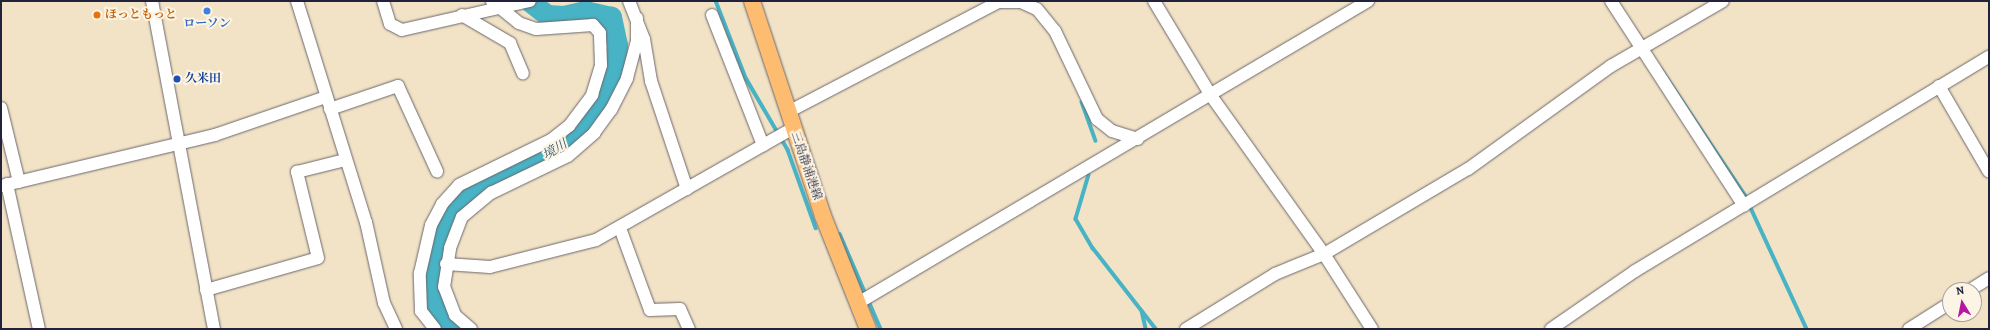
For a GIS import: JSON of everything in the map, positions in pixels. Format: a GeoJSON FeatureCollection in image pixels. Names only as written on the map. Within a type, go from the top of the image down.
{"type":"FeatureCollection","features":[{"type":"Feature","properties":{"kind":"main road","name":"三島静浦港線"},"geometry":{"type":"LineString","coordinates":[[752,1],[793,128],[865,299],[868,329]]}},
{"type":"Feature","properties":{"kind":"street"},"geometry":{"type":"LineString","coordinates":[[152,1],[214,329]]}},
{"type":"Feature","properties":{"kind":"street"},"geometry":{"type":"LineString","coordinates":[[297,1],[345,160],[366,222],[384,303],[396,329]]}},
{"type":"Feature","properties":{"kind":"street"},"geometry":{"type":"LineString","coordinates":[[383,1],[390,24],[397,29],[462,15],[497,5],[530,1]]}},
{"type":"Feature","properties":{"kind":"street"},"geometry":{"type":"LineString","coordinates":[[629,1],[637,18],[648,52],[653,89],[688,189]]}},
{"type":"Feature","properties":{"kind":"street"},"geometry":{"type":"LineString","coordinates":[[788,112],[998,2],[1022,1],[1037,9],[1055,30],[1097,118],[1112,131],[1138,139]]}},
{"type":"Feature","properties":{"kind":"street"},"geometry":{"type":"LineString","coordinates":[[1154,1],[1212,96],[1324,254],[1372,329]]}},
{"type":"Feature","properties":{"kind":"street"},"geometry":{"type":"LineString","coordinates":[[865,299],[1212,96],[1368,1]]}},
{"type":"Feature","properties":{"kind":"street"},"geometry":{"type":"LineString","coordinates":[[1611,1],[1744,206]]}},
{"type":"Feature","properties":{"kind":"street"},"geometry":{"type":"LineString","coordinates":[[1186,329],[1276,274],[1324,254],[1468,169],[1611,66],[1723,1]]}},
{"type":"Feature","properties":{"kind":"street"},"geometry":{"type":"LineString","coordinates":[[435,329],[421,311],[420,273],[431,225],[442,204],[459,185],[551,140],[569,126],[592,95],[601,65],[600,32],[593,25],[536,29],[519,23],[497,5]]}},
{"type":"Feature","properties":{"kind":"street"},"geometry":{"type":"LineString","coordinates":[[462,15],[510,43],[524,73]]}},
{"type":"Feature","properties":{"kind":"street"},"geometry":{"type":"LineString","coordinates":[[712,15],[763,145]]}},
{"type":"Feature","properties":{"kind":"street"},"geometry":{"type":"LineString","coordinates":[[471,329],[447,302],[446,264],[456,230],[467,213],[492,193],[568,156],[612,110],[627,78],[637,41],[637,18]]}},
{"type":"Feature","properties":{"kind":"street"},"geometry":{"type":"LineString","coordinates":[[1551,329],[1635,271],[1989,57]]}},
{"type":"Feature","properties":{"kind":"street"},"geometry":{"type":"LineString","coordinates":[[330,109],[398,86],[437,171]]}},
{"type":"Feature","properties":{"kind":"street"},"geometry":{"type":"LineString","coordinates":[[1939,86],[1989,172]]}},
{"type":"Feature","properties":{"kind":"street"},"geometry":{"type":"LineString","coordinates":[[9,184],[178,142],[215,135],[326,97]]}},
{"type":"Feature","properties":{"kind":"street"},"geometry":{"type":"LineString","coordinates":[[1,108],[9,184],[39,329]]}},
{"type":"Feature","properties":{"kind":"street"},"geometry":{"type":"LineString","coordinates":[[446,264],[503,265],[596,240],[620,228],[793,128]]}},
{"type":"Feature","properties":{"kind":"street"},"geometry":{"type":"LineString","coordinates":[[206,290],[318,258],[297,172],[345,160]]}},
{"type":"Feature","properties":{"kind":"street"},"geometry":{"type":"LineString","coordinates":[[620,228],[650,310],[680,309],[689,329]]}},
{"type":"Feature","properties":{"kind":"street"},"geometry":{"type":"LineString","coordinates":[[1909,329],[1942,308]]}},
{"type":"Feature","properties":{"kind":"waterway","name":"境川"},"geometry":{"type":"LineString","coordinates":[[450,329],[437,305],[430,278],[447,217],[475,189],[539,160],[588,127],[613,79],[617,45],[611,17],[585,11],[564,16],[547,15],[529,1]]}},
{"type":"Feature","properties":{"kind":"waterway"},"geometry":{"type":"LineString","coordinates":[[716,1],[746,78],[788,150],[816,228]]}},
{"type":"Feature","properties":{"kind":"waterway"},"geometry":{"type":"LineString","coordinates":[[1661,69],[1745,195],[1807,329]]}},
{"type":"Feature","properties":{"kind":"waterway"},"geometry":{"type":"LineString","coordinates":[[1082,102],[1096,141]]}},
{"type":"Feature","properties":{"kind":"waterway"},"geometry":{"type":"LineString","coordinates":[[1089,175],[1076,219],[1093,248],[1156,329]]}},
{"type":"Feature","properties":{"kind":"waterway"},"geometry":{"type":"LineString","coordinates":[[840,234],[881,329]]}},
{"type":"Feature","properties":{"kind":"waterway"},"geometry":{"type":"LineString","coordinates":[[1142,311],[1146,329]]}},
{"type":"Feature","properties":{"kind":"place","name":"ローソン"},"geometry":{"type":"Point","coordinates":[207,11]}},
{"type":"Feature","properties":{"kind":"place","name":"ほっともっと"},"geometry":{"type":"Point","coordinates":[97,15]}},
{"type":"Feature","properties":{"kind":"place","name":"久米田"},"geometry":{"type":"Point","coordinates":[177,79]}}]}
